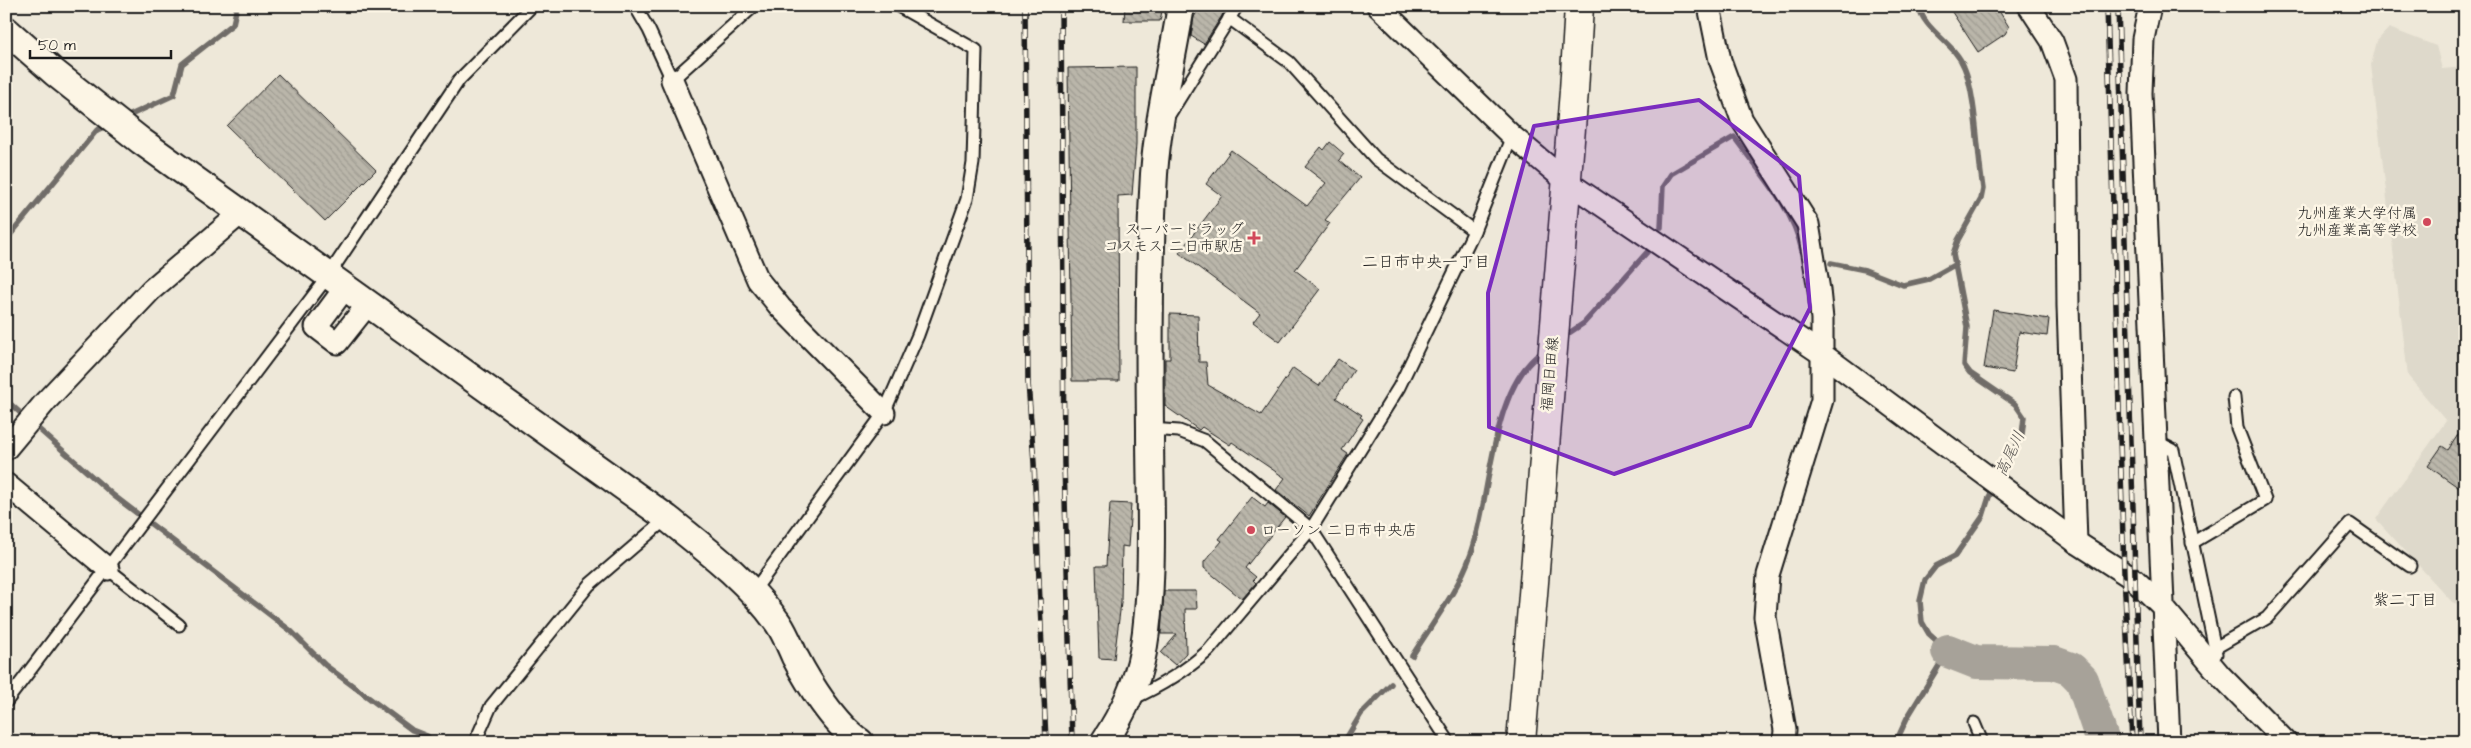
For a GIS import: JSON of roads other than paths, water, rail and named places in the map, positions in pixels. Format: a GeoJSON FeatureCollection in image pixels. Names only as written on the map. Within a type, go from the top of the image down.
{"type":"FeatureCollection","features":[{"type":"Feature","properties":{"kind":"main road","name":"福岡日田線"},"geometry":{"type":"LineString","coordinates":[[1521,742],[1579,6]]}},
{"type":"Feature","properties":{"kind":"street"},"geometry":{"type":"LineString","coordinates":[[1104,742],[1116,724],[1143,653],[1151,532],[1150,428],[1154,173],[1159,130],[1182,6]]}},
{"type":"Feature","properties":{"kind":"street"},"geometry":{"type":"LineString","coordinates":[[1378,6],[1512,136],[1566,181],[1822,354],[2006,488],[2076,542],[2135,580],[2162,606],[2220,675],[2286,742]]}},
{"type":"Feature","properties":{"kind":"street"},"geometry":{"type":"LineString","coordinates":[[1710,6],[1720,60],[1742,120],[1808,224],[1819,290],[1822,400],[1768,575],[1764,617],[1785,730],[1784,742]]}},
{"type":"Feature","properties":{"kind":"street"},"geometry":{"type":"LineString","coordinates":[[2029,6],[2052,41],[2066,79],[2068,306],[2076,542]]}},
{"type":"Feature","properties":{"kind":"street"},"geometry":{"type":"LineString","coordinates":[[2150,6],[2143,39],[2141,93],[2169,742]]}},
{"type":"Feature","properties":{"kind":"street"},"geometry":{"type":"LineString","coordinates":[[6,30],[55,73],[141,141],[667,518],[708,551],[754,592],[780,625],[796,659],[825,704],[852,737],[860,742]]}},
{"type":"Feature","properties":{"kind":"street"},"geometry":{"type":"LineString","coordinates":[[672,80],[758,280],[780,307],[884,413]]}},
{"type":"Feature","properties":{"kind":"street"},"geometry":{"type":"LineString","coordinates":[[6,449],[46,401],[151,290],[240,212]]}},
{"type":"Feature","properties":{"kind":"street"},"geometry":{"type":"LineString","coordinates":[[337,282],[316,327],[336,343],[368,304]]}},
{"type":"Feature","properties":{"kind":"street"},"geometry":{"type":"LineString","coordinates":[[6,484],[108,569]]}},
{"type":"Feature","properties":{"kind":"lane"},"geometry":{"type":"LineString","coordinates":[[6,702],[108,569],[337,282],[459,80],[532,6]]}},
{"type":"Feature","properties":{"kind":"lane"},"geometry":{"type":"LineString","coordinates":[[635,6],[650,30],[672,80],[754,6]]}},
{"type":"Feature","properties":{"kind":"lane"},"geometry":{"type":"LineString","coordinates":[[754,592],[884,413],[918,335],[967,199],[973,153],[976,50],[898,6]]}},
{"type":"Feature","properties":{"kind":"lane"},"geometry":{"type":"LineString","coordinates":[[1159,130],[1237,6]]}},
{"type":"Feature","properties":{"kind":"lane"},"geometry":{"type":"LineString","coordinates":[[1229,18],[1289,62],[1376,159],[1474,231]]}},
{"type":"Feature","properties":{"kind":"lane"},"geometry":{"type":"LineString","coordinates":[[1126,701],[1160,687],[1194,664],[1310,529],[1399,386],[1474,231],[1512,136]]}},
{"type":"Feature","properties":{"kind":"lane"},"geometry":{"type":"LineString","coordinates":[[2192,543],[2265,500],[2237,428],[2234,397]]}},
{"type":"Feature","properties":{"kind":"lane"},"geometry":{"type":"LineString","coordinates":[[1150,428],[1179,431],[1205,442],[1310,529],[1449,742]]}},
{"type":"Feature","properties":{"kind":"lane"},"geometry":{"type":"LineString","coordinates":[[2155,441],[2173,450],[2220,675]]}},
{"type":"Feature","properties":{"kind":"lane"},"geometry":{"type":"LineString","coordinates":[[474,742],[491,706],[589,585],[667,518]]}},
{"type":"Feature","properties":{"kind":"lane"},"geometry":{"type":"LineString","coordinates":[[2214,648],[2267,618],[2350,524],[2410,566]]}},
{"type":"Feature","properties":{"kind":"lane"},"geometry":{"type":"LineString","coordinates":[[108,569],[179,625]]}},
{"type":"Feature","properties":{"kind":"lane"},"geometry":{"type":"LineString","coordinates":[[1974,723],[1982,742]]}},
{"type":"Feature","properties":{"kind":"waterway"},"geometry":{"type":"LineString","coordinates":[[124,118],[174,95],[182,64],[233,24],[237,6]]}},
{"type":"Feature","properties":{"kind":"waterway","name":"高尾川"},"geometry":{"type":"LineString","coordinates":[[1896,742],[1907,718],[1948,651],[1929,634],[1922,622],[1920,601],[1925,580],[1936,566],[1955,556],[1983,516],[1989,497],[2022,435],[2024,417],[2015,404],[1970,373],[1964,365],[1967,327],[1953,254],[1958,240],[1981,199],[1983,189],[1975,119],[1971,90],[1964,67],[1953,50],[1926,22],[1919,6]]}},
{"type":"Feature","properties":{"kind":"waterway"},"geometry":{"type":"LineString","coordinates":[[6,240],[97,130],[109,125]]}},
{"type":"Feature","properties":{"kind":"waterway"},"geometry":{"type":"LineString","coordinates":[[1661,227],[1663,186],[1671,174],[1734,137],[1765,177],[1783,205],[1798,235],[1802,251]]}},
{"type":"Feature","properties":{"kind":"waterway"},"geometry":{"type":"LineString","coordinates":[[1566,335],[1584,323],[1649,250]]}},
{"type":"Feature","properties":{"kind":"waterway"},"geometry":{"type":"LineString","coordinates":[[1831,263],[1865,270],[1903,285],[1929,279],[1954,265]]}},
{"type":"Feature","properties":{"kind":"waterway"},"geometry":{"type":"LineString","coordinates":[[1412,656],[1452,594],[1466,568],[1478,530],[1502,417],[1511,391],[1525,369],[1542,352]]}},
{"type":"Feature","properties":{"kind":"waterway"},"geometry":{"type":"LineString","coordinates":[[6,400],[26,418]]}},
{"type":"Feature","properties":{"kind":"waterway"},"geometry":{"type":"LineString","coordinates":[[33,424],[113,495],[291,631],[325,665],[412,730],[427,736],[433,742]]}},
{"type":"Feature","properties":{"kind":"waterway","name":"高尾川"},"geometry":{"type":"LineString","coordinates":[[1948,651],[1976,662],[2054,663],[2071,669],[2082,680],[2103,742]]}},
{"type":"Feature","properties":{"kind":"waterway"},"geometry":{"type":"LineString","coordinates":[[1344,742],[1361,714],[1391,684]]}},
{"type":"Feature","properties":{"kind":"railway"},"geometry":{"type":"LineString","coordinates":[[1025,6],[1028,382],[1034,463],[1046,742]]}},
{"type":"Feature","properties":{"kind":"railway"},"geometry":{"type":"LineString","coordinates":[[1061,6],[1064,464],[1072,742]]}},
{"type":"Feature","properties":{"kind":"railway"},"geometry":{"type":"LineString","coordinates":[[2107,6],[2124,573],[2132,742]]}},
{"type":"Feature","properties":{"kind":"railway"},"geometry":{"type":"LineString","coordinates":[[2118,6],[2140,742]]}},
{"type":"Feature","properties":{"kind":"place","name":"九州産業大学付属 九州産業高等学校"},"geometry":{"type":"Point","coordinates":[2427,222]}},
{"type":"Feature","properties":{"kind":"place","name":"スーパードラッグ コスモス 二日市駅店"},"geometry":{"type":"Point","coordinates":[1254,238]}},
{"type":"Feature","properties":{"kind":"place","name":"ローソン 二日市中央店"},"geometry":{"type":"Point","coordinates":[1251,530]}},
{"type":"Feature","properties":{"kind":"district","name":"二日市中央一丁目"},"geometry":{"type":"Point","coordinates":[1426,262]}},
{"type":"Feature","properties":{"kind":"district","name":"紫二丁目"},"geometry":{"type":"Point","coordinates":[2405,600]}}]}
